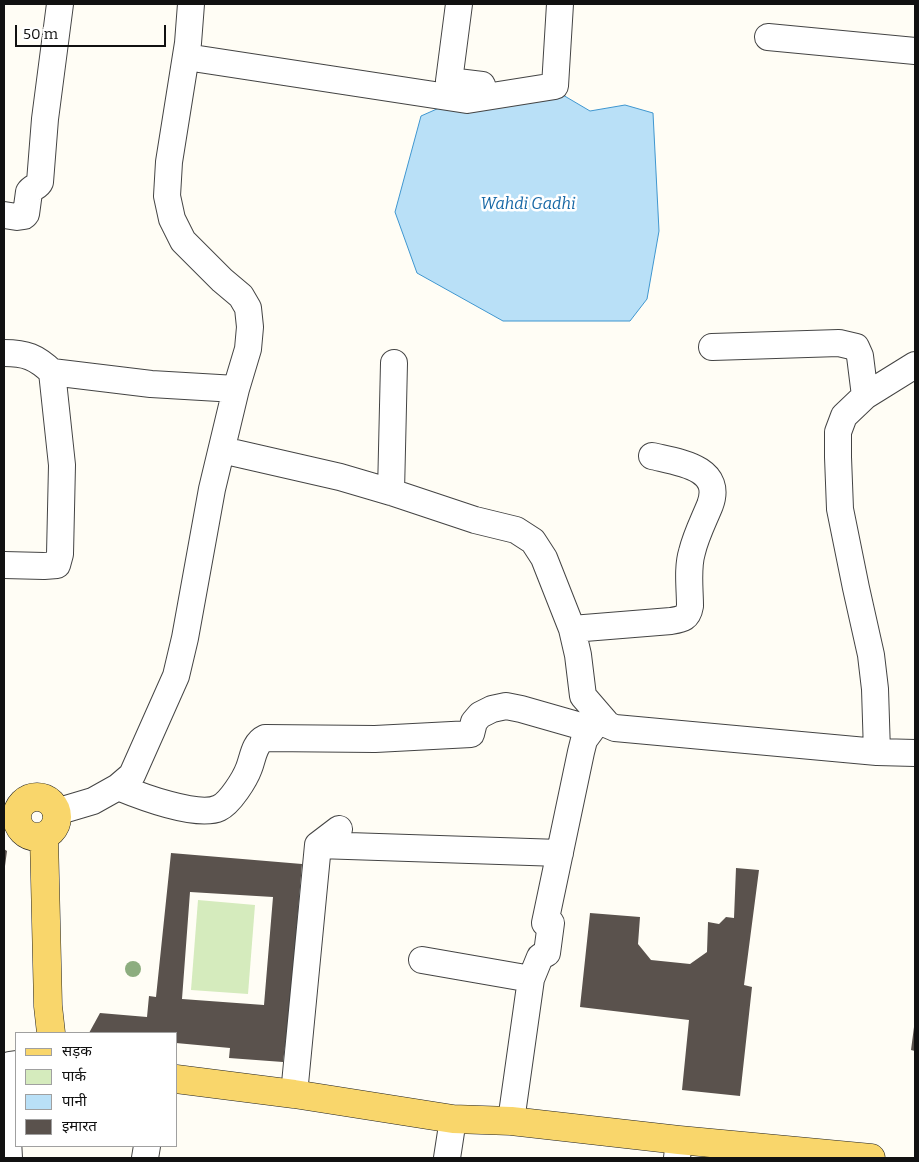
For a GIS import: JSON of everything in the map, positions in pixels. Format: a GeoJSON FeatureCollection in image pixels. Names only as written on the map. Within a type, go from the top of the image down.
{"type":"FeatureCollection","features":[{"type":"Feature","properties":{"kind":"main road"},"geometry":{"type":"LineString","coordinates":[[12,801],[18,824],[24,833],[34,837],[50,824]]}},
{"type":"Feature","properties":{"kind":"main road"},"geometry":{"type":"LineString","coordinates":[[50,824],[48,1006],[50,1032]]}},
{"type":"Feature","properties":{"kind":"main road"},"geometry":{"type":"LineString","coordinates":[[178,1078],[453,1119],[511,1121],[678,1149],[870,1158]]}},
{"type":"Feature","properties":{"kind":"street"},"geometry":{"type":"LineString","coordinates":[[4,214],[17,217],[24,216],[26,214],[30,189],[39,185],[40,182],[45,118],[60,4]]}},
{"type":"Feature","properties":{"kind":"street"},"geometry":{"type":"LineString","coordinates":[[50,824],[118,787],[132,775],[176,676],[185,638],[212,489],[236,389],[248,349],[250,327],[248,308],[240,296],[183,241],[172,219],[166,196],[169,162],[188,44],[190,4]]}},
{"type":"Feature","properties":{"kind":"street"},"geometry":{"type":"LineString","coordinates":[[459,4],[449,81],[530,90]]}},
{"type":"Feature","properties":{"kind":"street"},"geometry":{"type":"LineString","coordinates":[[186,57],[467,100],[554,86],[560,4]]}},
{"type":"Feature","properties":{"kind":"street"},"geometry":{"type":"LineString","coordinates":[[768,37],[915,51]]}},
{"type":"Feature","properties":{"kind":"street"},"geometry":{"type":"LineString","coordinates":[[712,347],[839,343],[856,347],[860,356],[865,396]]}},
{"type":"Feature","properties":{"kind":"street"},"geometry":{"type":"LineString","coordinates":[[4,353],[18,353],[29,356],[41,362],[52,372],[151,384],[236,389]]}},
{"type":"Feature","properties":{"kind":"street"},"geometry":{"type":"LineString","coordinates":[[391,492],[394,363]]}},
{"type":"Feature","properties":{"kind":"street"},"geometry":{"type":"LineString","coordinates":[[877,752],[875,688],[871,655],[840,509],[838,432],[844,416],[865,396],[915,365]]}},
{"type":"Feature","properties":{"kind":"street"},"geometry":{"type":"LineString","coordinates":[[4,565],[57,565],[60,554],[62,466],[52,372]]}},
{"type":"Feature","properties":{"kind":"street"},"geometry":{"type":"LineString","coordinates":[[222,450],[340,477],[475,520],[516,530],[533,540],[544,558],[572,629],[578,655],[583,696],[596,723]]}},
{"type":"Feature","properties":{"kind":"street"},"geometry":{"type":"LineString","coordinates":[[572,629],[671,621],[682,619],[689,613],[691,555],[694,542],[711,502],[713,486],[706,474],[692,466],[652,456]]}},
{"type":"Feature","properties":{"kind":"street"},"geometry":{"type":"LineString","coordinates":[[118,787],[166,804],[202,811],[221,808],[233,795],[248,771],[256,746],[260,740],[265,738],[376,740],[471,734],[474,722],[480,715],[492,709],[506,706],[608,725],[622,730],[877,752],[915,753]]}},
{"type":"Feature","properties":{"kind":"street"},"geometry":{"type":"LineString","coordinates":[[511,1121],[531,979],[540,957],[547,953],[551,923],[545,923],[581,752],[584,740],[596,723]]}},
{"type":"Feature","properties":{"kind":"street"},"geometry":{"type":"LineString","coordinates":[[294,1094],[318,845],[339,828]]}},
{"type":"Feature","properties":{"kind":"street"},"geometry":{"type":"LineString","coordinates":[[318,845],[560,853]]}},
{"type":"Feature","properties":{"kind":"street"},"geometry":{"type":"LineString","coordinates":[[422,960],[531,979]]}},
{"type":"Feature","properties":{"kind":"street"},"geometry":{"type":"LineString","coordinates":[[9,1158],[10,1065]]}},
{"type":"Feature","properties":{"kind":"street"},"geometry":{"type":"LineString","coordinates":[[447,1158],[453,1119]]}},
{"type":"Feature","properties":{"kind":"green space"},"geometry":{"type":"Polygon","coordinates":[[[198,900],[255,905],[248,994],[191,990],[198,900]]]}},
{"type":"Feature","properties":{"kind":"water","name":"Wahdi Gadhi"},"geometry":{"type":"Polygon","coordinates":[[[551,88],[590,111],[625,105],[653,113],[659,231],[647,299],[630,321],[503,321],[417,273],[395,212],[421,116],[482,89],[551,88]]]}},
{"type":"Feature","properties":{"kind":"building"},"geometry":{"type":"Polygon","coordinates":[[[4,849],[7,851],[5,866],[4,866],[4,849]]]}},
{"type":"Feature","properties":{"kind":"building"},"geometry":{"type":"Polygon","coordinates":[[[171,853],[302,864],[290,1007],[283,1062],[229,1058],[230,1048],[178,1043],[178,1032],[90,1032],[100,1013],[147,1017],[149,996],[156,997],[171,853]],[[190,892],[182,999],[264,1005],[273,897],[190,892]]]}},
{"type":"Feature","properties":{"kind":"building"},"geometry":{"type":"Polygon","coordinates":[[[736,868],[759,870],[744,985],[752,987],[740,1096],[682,1090],[689,1020],[580,1007],[590,913],[640,917],[638,944],[651,960],[690,964],[707,952],[708,922],[719,924],[726,917],[734,918],[736,868]]]}},
{"type":"Feature","properties":{"kind":"building"},"geometry":{"type":"Polygon","coordinates":[[[915,1028],[915,1051],[911,1050],[915,1028]]]}}]}
